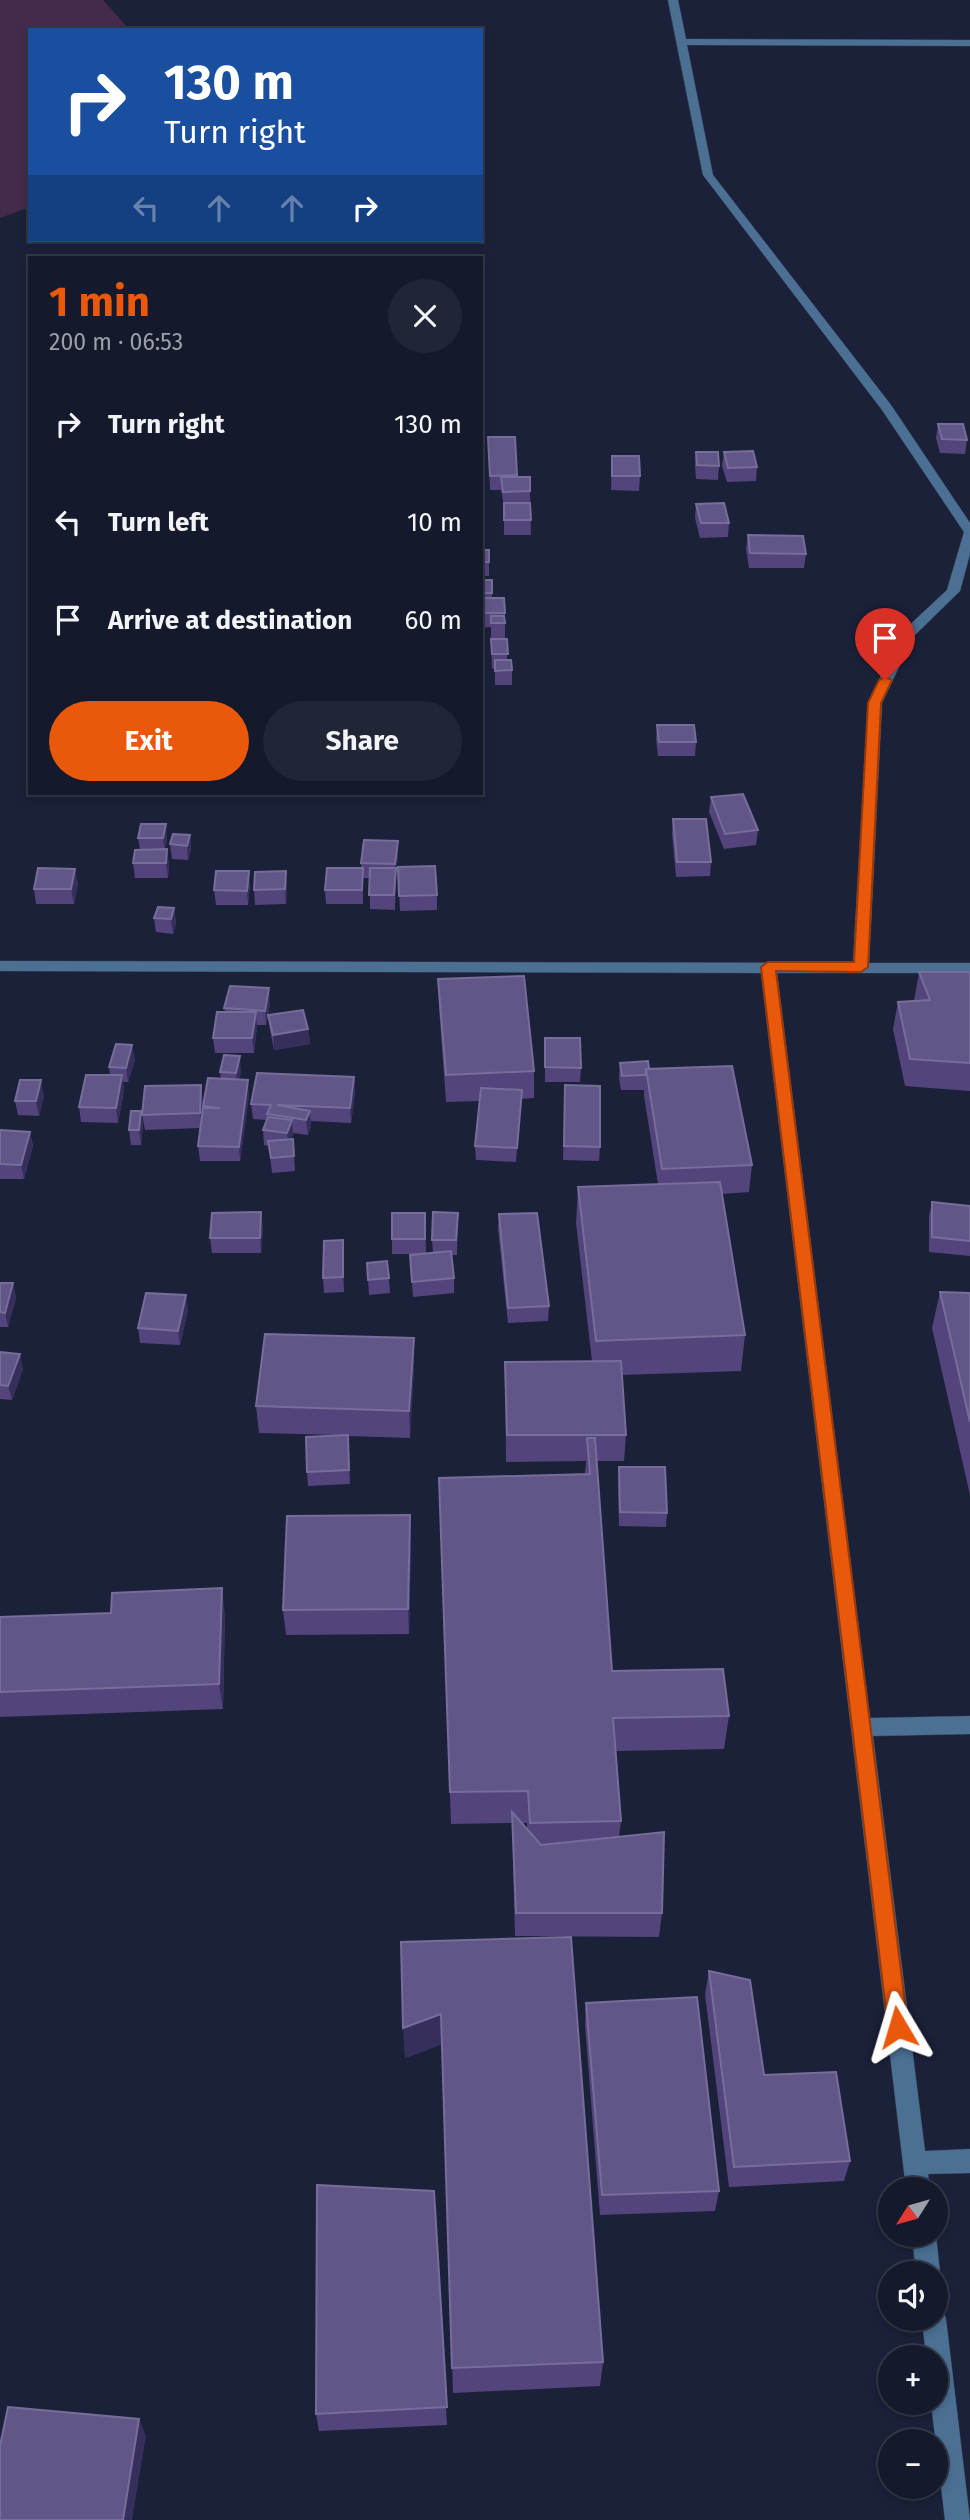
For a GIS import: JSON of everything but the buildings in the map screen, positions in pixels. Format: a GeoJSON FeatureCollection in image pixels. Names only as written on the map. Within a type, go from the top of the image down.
{"type":"FeatureCollection","features":[{"type":"Feature","properties":{"kind":"street"},"geometry":{"type":"LineString","coordinates":[[673,0],[708,175],[887,408],[970,532],[953,591],[906,635],[875,703],[861,967]]}},
{"type":"Feature","properties":{"kind":"street"},"geometry":{"type":"LineString","coordinates":[[682,42],[970,43]]}},
{"type":"Feature","properties":{"kind":"street"},"geometry":{"type":"LineString","coordinates":[[0,966],[970,968]]}},
{"type":"Feature","properties":{"kind":"street"},"geometry":{"type":"LineString","coordinates":[[768,967],[917,2177]]}},
{"type":"Feature","properties":{"kind":"street"},"geometry":{"type":"LineString","coordinates":[[861,1727],[970,1725]]}},
{"type":"Feature","properties":{"kind":"street"},"geometry":{"type":"LineString","coordinates":[[915,2163],[970,2161]]}},
{"type":"Feature","properties":{"kind":"street"},"geometry":{"type":"LineString","coordinates":[[935,2331],[958,2520]]}},
{"type":"Feature","properties":{"kind":"shaded area"},"geometry":{"type":"Polygon","coordinates":[[[0,0],[103,0],[128,28],[28,28],[28,208],[0,218],[0,0]]]}},
{"type":"Feature","properties":{"kind":"route"},"geometry":{"type":"LineString","coordinates":[[885,680],[875,703],[861,967],[768,967],[898,2027]]}}]}
